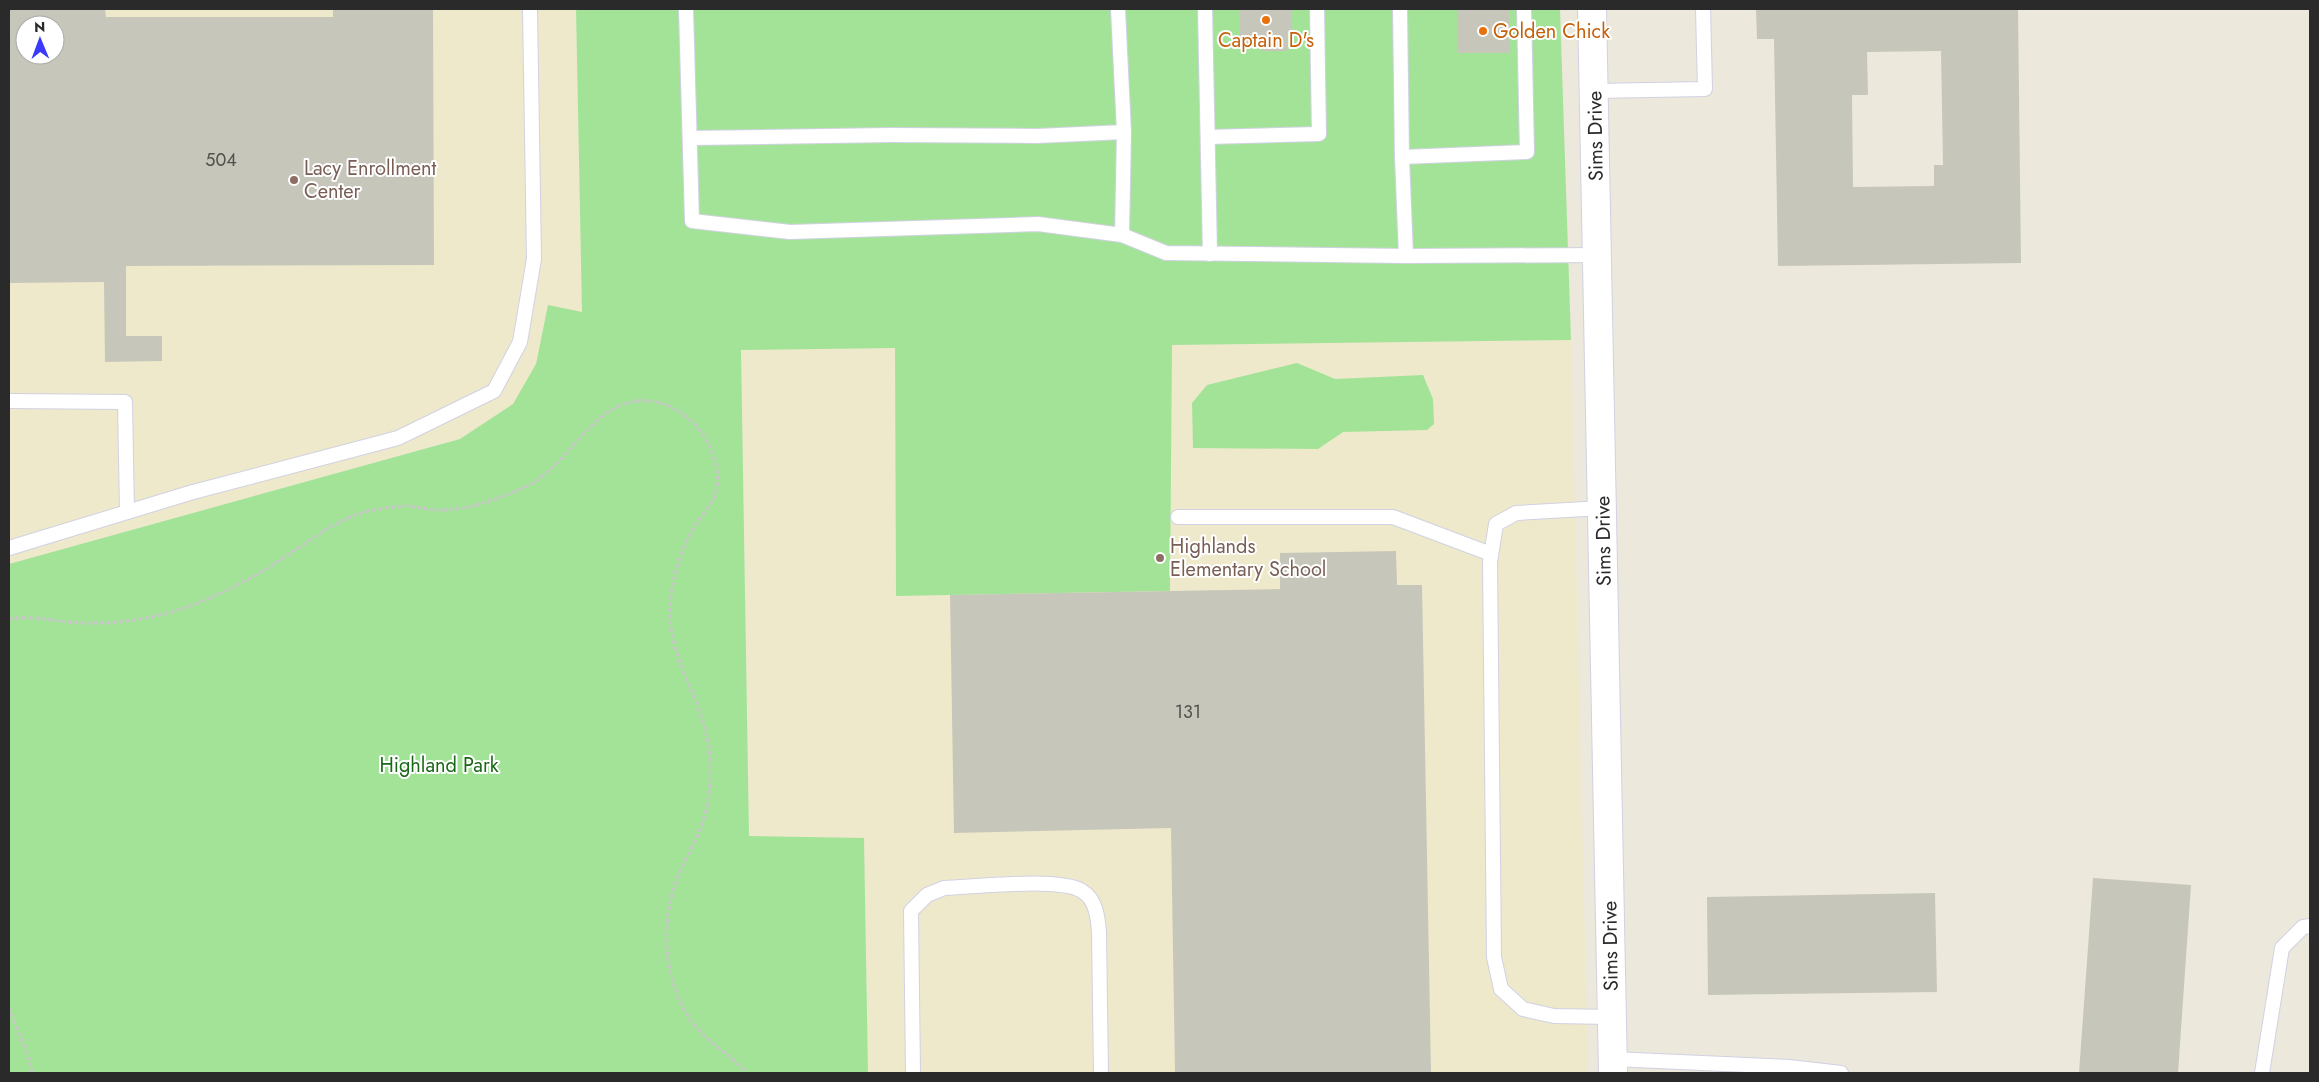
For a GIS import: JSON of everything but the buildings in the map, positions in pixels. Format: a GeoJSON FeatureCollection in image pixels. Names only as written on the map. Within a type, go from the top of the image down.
{"type":"FeatureCollection","features":[{"type":"Feature","properties":{"kind":"street","name":"Sims Drive"},"geometry":{"type":"LineString","coordinates":[[1592,9],[1613,1066]]}},
{"type":"Feature","properties":{"kind":"lane"},"geometry":{"type":"LineString","coordinates":[[9,548],[193,492],[398,438],[494,391],[520,342],[534,259],[530,9]]}},
{"type":"Feature","properties":{"kind":"lane"},"geometry":{"type":"LineString","coordinates":[[686,9],[692,221],[790,232],[1038,224],[1122,235],[1166,253],[1406,256],[1597,255]]}},
{"type":"Feature","properties":{"kind":"lane"},"geometry":{"type":"LineString","coordinates":[[1118,9],[1124,132],[1122,235]]}},
{"type":"Feature","properties":{"kind":"lane"},"geometry":{"type":"LineString","coordinates":[[1205,9],[1210,254]]}},
{"type":"Feature","properties":{"kind":"lane"},"geometry":{"type":"LineString","coordinates":[[1208,137],[1319,134],[1317,9]]}},
{"type":"Feature","properties":{"kind":"lane"},"geometry":{"type":"LineString","coordinates":[[1400,9],[1402,157],[1406,256]]}},
{"type":"Feature","properties":{"kind":"lane"},"geometry":{"type":"LineString","coordinates":[[1402,157],[1527,152],[1524,9]]}},
{"type":"Feature","properties":{"kind":"lane"},"geometry":{"type":"LineString","coordinates":[[1594,91],[1704,89],[1703,9]]}},
{"type":"Feature","properties":{"kind":"lane"},"geometry":{"type":"LineString","coordinates":[[690,138],[890,135],[1037,136],[1124,132]]}},
{"type":"Feature","properties":{"kind":"lane"},"geometry":{"type":"LineString","coordinates":[[9,401],[125,402],[127,512]]}},
{"type":"Feature","properties":{"kind":"lane"},"geometry":{"type":"LineString","coordinates":[[1602,508],[1516,513],[1496,524],[1492,554],[1494,957],[1501,989],[1524,1009],[1554,1016],[1612,1017]]}},
{"type":"Feature","properties":{"kind":"lane"},"geometry":{"type":"LineString","coordinates":[[1178,517],[1393,517],[1492,554]]}},
{"type":"Feature","properties":{"kind":"lane"},"geometry":{"type":"LineString","coordinates":[[913,1073],[911,911],[927,895],[944,888],[1056,884],[1082,891],[1097,910],[1101,1073]]}},
{"type":"Feature","properties":{"kind":"lane"},"geometry":{"type":"LineString","coordinates":[[2262,1073],[2282,948],[2303,927],[2310,926]]}},
{"type":"Feature","properties":{"kind":"lane"},"geometry":{"type":"LineString","coordinates":[[1613,1066],[1789,1067],[1841,1073]]}},
{"type":"Feature","properties":{"kind":"path"},"geometry":{"type":"LineString","coordinates":[[9,619],[22,617],[83,623],[132,620],[183,608],[238,585],[282,559],[330,526],[362,513],[411,506],[436,510],[470,507],[527,487],[552,470],[604,416],[627,402],[652,402],[668,406],[683,414],[695,424],[707,439],[714,457],[717,476],[715,495],[693,529],[677,565],[669,622],[675,651],[705,724],[710,758],[710,794],[699,833],[677,877],[668,918],[665,946],[672,981],[688,1016],[702,1036],[747,1073]]}},
{"type":"Feature","properties":{"kind":"path"},"geometry":{"type":"LineString","coordinates":[[9,1008],[29,1059],[32,1073]]}},
{"type":"Feature","properties":{"kind":"shaded area","name":"Lacy Enrollment Center"},"geometry":{"type":"Polygon","coordinates":[[[9,9],[576,9],[582,313],[548,305],[536,364],[513,404],[460,439],[9,564],[9,9]]]}},
{"type":"Feature","properties":{"kind":"shaded area","name":"Highlands Elementary School"},"geometry":{"type":"Polygon","coordinates":[[[1571,340],[1588,1073],[868,1073],[864,839],[749,836],[741,349],[1571,340]]]}},
{"type":"Feature","properties":{"kind":"green space","name":"Highland Park"},"geometry":{"type":"Polygon","coordinates":[[[576,9],[1560,9],[1571,340],[1172,345],[1170,591],[896,596],[895,348],[741,350],[749,836],[864,838],[868,1073],[9,1073],[9,564],[460,439],[513,404],[536,364],[548,305],[582,312],[576,9]]]}},
{"type":"Feature","properties":{"kind":"green space"},"geometry":{"type":"Polygon","coordinates":[[[1297,363],[1335,379],[1423,375],[1433,399],[1434,424],[1427,430],[1343,432],[1318,449],[1193,448],[1192,403],[1207,385],[1297,363]]]}},
{"type":"Feature","properties":{"kind":"place","name":"Captain D's"},"geometry":{"type":"Point","coordinates":[1266,20]}},
{"type":"Feature","properties":{"kind":"place","name":"Golden Chick"},"geometry":{"type":"Point","coordinates":[1483,31]}},
{"type":"Feature","properties":{"kind":"place","name":"Lacy Enrollment Center"},"geometry":{"type":"Point","coordinates":[294,180]}},
{"type":"Feature","properties":{"kind":"place","name":"Highlands Elementary School"},"geometry":{"type":"Point","coordinates":[1160,558]}}]}
